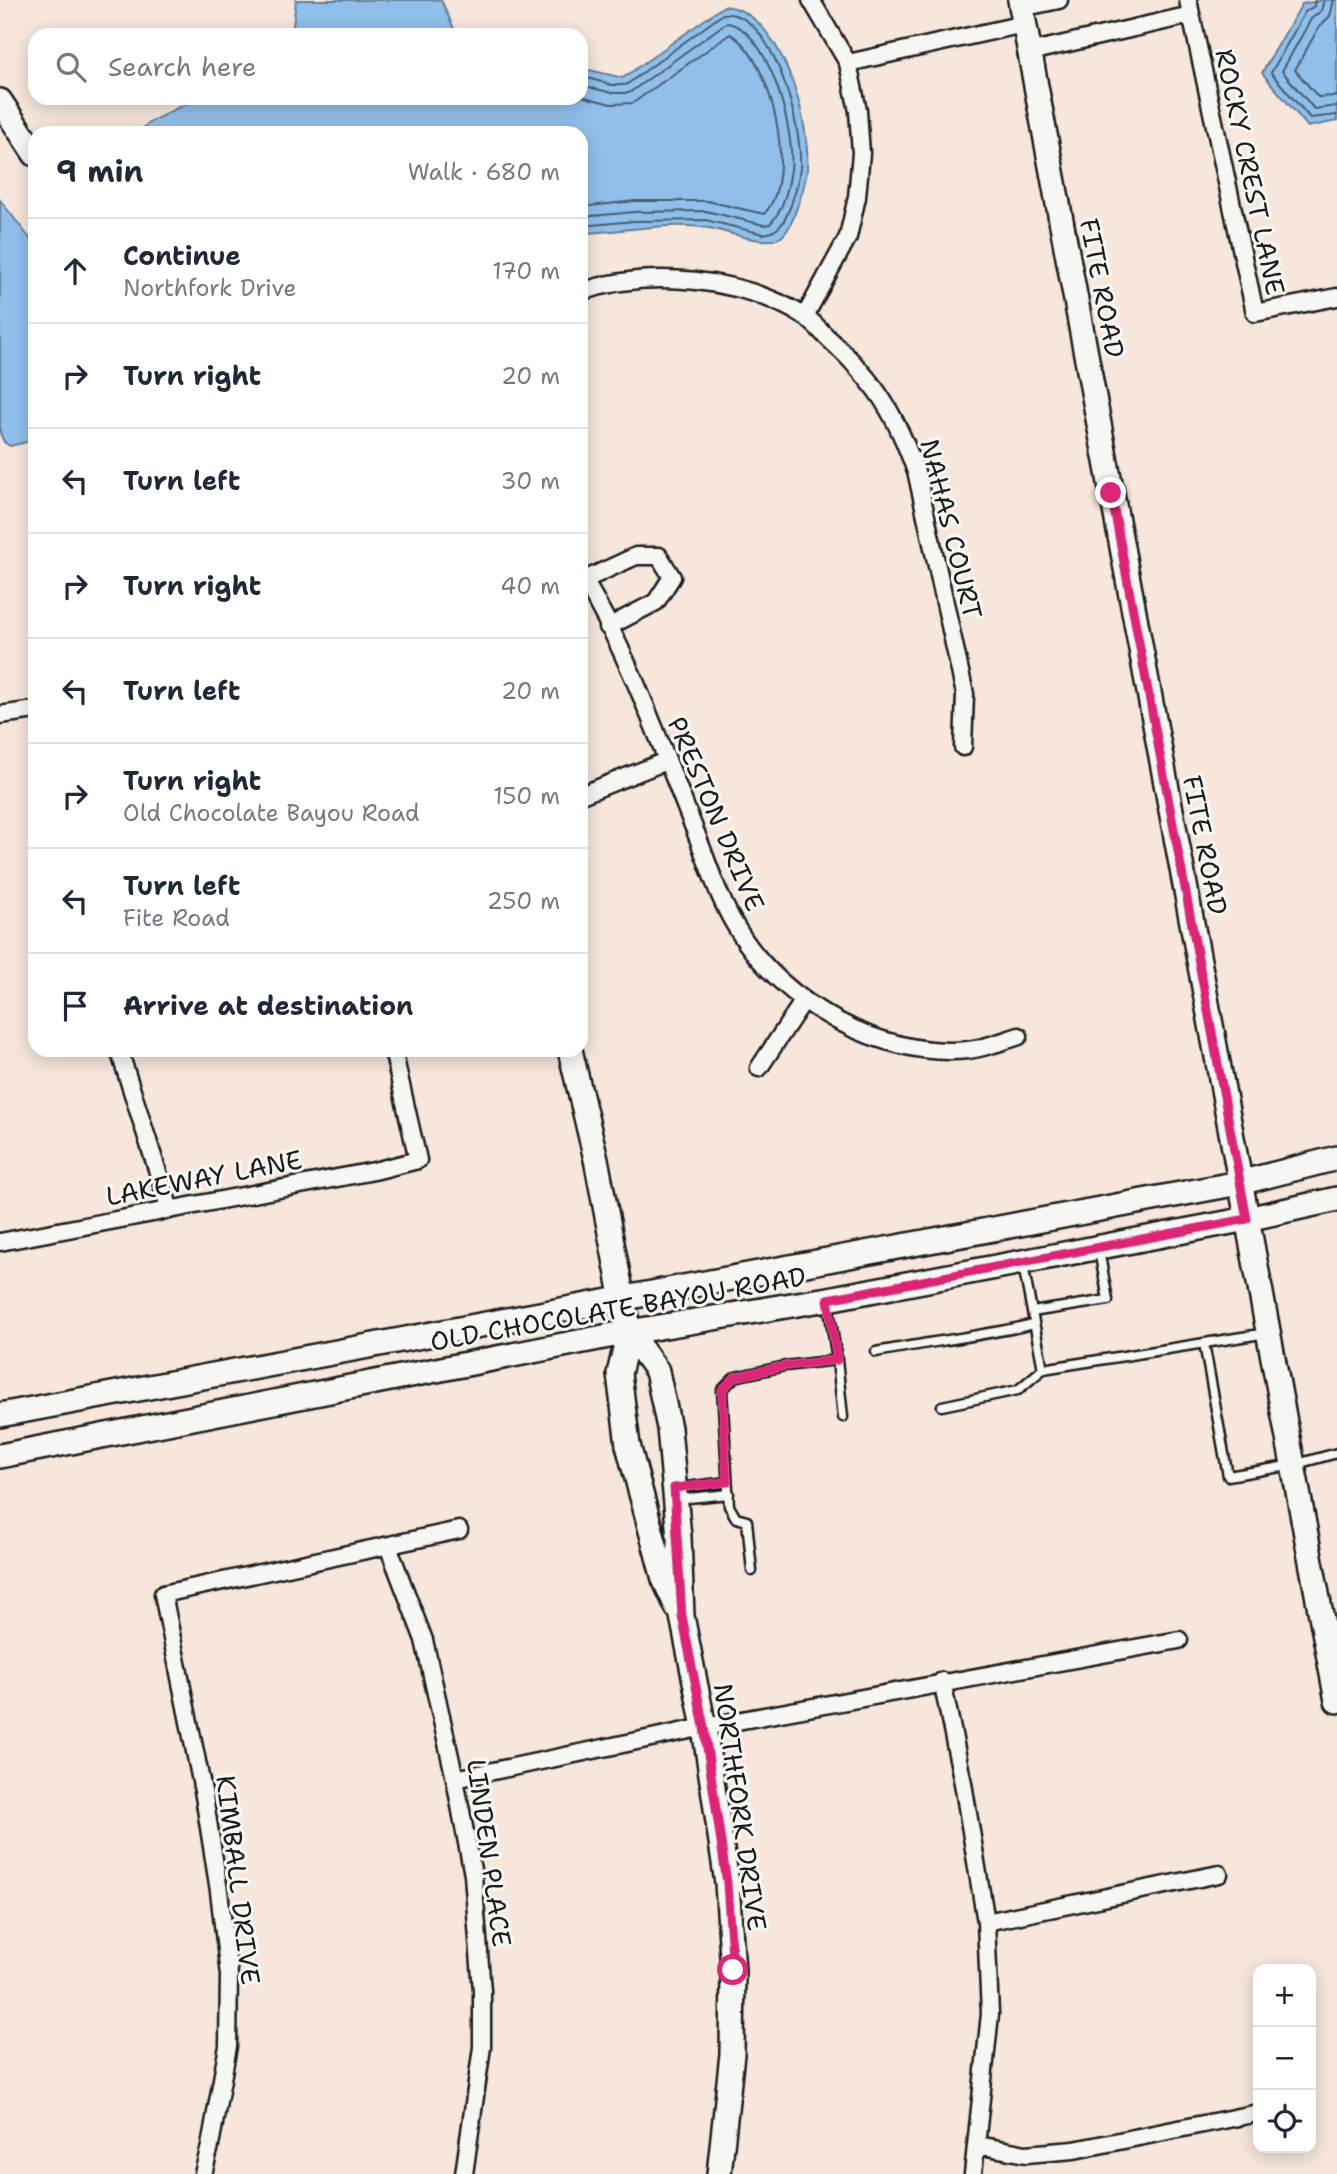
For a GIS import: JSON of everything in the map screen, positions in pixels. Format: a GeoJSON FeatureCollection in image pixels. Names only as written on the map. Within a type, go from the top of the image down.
{"type":"FeatureCollection","features":[{"type":"Feature","properties":{"kind":"street"},"geometry":{"type":"LineString","coordinates":[[805,316],[848,237],[857,197],[861,153],[858,111],[848,63],[811,0]]}},
{"type":"Feature","properties":{"kind":"street"},"geometry":{"type":"LineString","coordinates":[[848,63],[1059,0]]}},
{"type":"Feature","properties":{"kind":"street"},"geometry":{"type":"LineString","coordinates":[[1029,52],[1190,8]]}},
{"type":"Feature","properties":{"kind":"street","name":"ROCKY CREST LANE"},"geometry":{"type":"LineString","coordinates":[[1190,8],[1255,313],[1337,297]]}},
{"type":"Feature","properties":{"kind":"street","name":"FITE ROAD"},"geometry":{"type":"LineString","coordinates":[[1022,11],[1267,1333],[1335,1674],[1337,1701]]}},
{"type":"Feature","properties":{"kind":"street"},"geometry":{"type":"LineString","coordinates":[[0,101],[28,143]]}},
{"type":"Feature","properties":{"kind":"street","name":"NAHAS COURT"},"geometry":{"type":"LineString","coordinates":[[588,291],[635,281],[671,278],[714,283],[761,296],[805,316],[853,360],[876,387],[906,441],[917,475],[965,694],[963,747]]}},
{"type":"Feature","properties":{"kind":"street"},"geometry":{"type":"LineString","coordinates":[[588,576],[636,556],[659,556],[672,577],[656,602],[608,627]]}},
{"type":"Feature","properties":{"kind":"street","name":"PRESTON DRIVE"},"geometry":{"type":"LineString","coordinates":[[588,589],[631,675],[718,891],[739,932],[769,968],[804,1000],[845,1026],[880,1038],[926,1049],[969,1050],[1019,1036]]}},
{"type":"Feature","properties":{"kind":"street"},"geometry":{"type":"LineString","coordinates":[[0,715],[28,711]]}},
{"type":"Feature","properties":{"kind":"street"},"geometry":{"type":"LineString","coordinates":[[588,792],[666,761]]}},
{"type":"Feature","properties":{"kind":"street"},"geometry":{"type":"LineString","coordinates":[[759,1068],[804,1000]]}},
{"type":"Feature","properties":{"kind":"street"},"geometry":{"type":"LineString","coordinates":[[121,1057],[170,1210]]}},
{"type":"Feature","properties":{"kind":"street","name":"LAKEWAY LANE"},"geometry":{"type":"LineString","coordinates":[[0,1242],[374,1171],[418,1160],[395,1057]]}},
{"type":"Feature","properties":{"kind":"street","name":"NORTHFORK DRIVE"},"geometry":{"type":"LineString","coordinates":[[572,1057],[596,1159],[629,1332],[657,1371],[669,1428],[682,1616],[704,1727],[727,1883],[733,1970],[732,2054],[719,2174]]}},
{"type":"Feature","properties":{"kind":"street","name":"OLD CHOCOLATE BAYOU ROAD"},"geometry":{"type":"LineString","coordinates":[[0,1415],[1239,1183],[1337,1158]]}},
{"type":"Feature","properties":{"kind":"street","name":"OLD CHOCOLATE BAYOU ROAD"},"geometry":{"type":"LineString","coordinates":[[0,1457],[629,1332],[828,1299],[1247,1219],[1337,1199]]}},
{"type":"Feature","properties":{"kind":"street","name":"NORTHFORK DRIVE"},"geometry":{"type":"LineString","coordinates":[[629,1332],[619,1374],[628,1445],[664,1579],[682,1616]]}},
{"type":"Feature","properties":{"kind":"street"},"geometry":{"type":"LineString","coordinates":[[388,1546],[459,1530]]}},
{"type":"Feature","properties":{"kind":"street","name":"KIMBALL DRIVE"},"geometry":{"type":"LineString","coordinates":[[203,2174],[228,2046],[229,1975],[204,1796],[163,1594],[388,1546]]}},
{"type":"Feature","properties":{"kind":"street","name":"LINDEN PLACE"},"geometry":{"type":"LineString","coordinates":[[388,1546],[424,1640],[456,1779],[473,1875],[482,1991],[482,2048],[464,2174]]}},
{"type":"Feature","properties":{"kind":"street"},"geometry":{"type":"LineString","coordinates":[[456,1779],[942,1681],[1179,1640]]}},
{"type":"Feature","properties":{"kind":"street"},"geometry":{"type":"LineString","coordinates":[[942,1681],[963,1783],[986,1922],[990,2014],[973,2174]]}},
{"type":"Feature","properties":{"kind":"street"},"geometry":{"type":"LineString","coordinates":[[986,1922],[1219,1874]]}},
{"type":"Feature","properties":{"kind":"street"},"geometry":{"type":"LineString","coordinates":[[977,2145],[1026,2154],[1074,2150],[1253,2114]]}},
{"type":"Feature","properties":{"kind":"lane"},"geometry":{"type":"LineString","coordinates":[[1032,1312],[1108,1300],[1099,1247]]}},
{"type":"Feature","properties":{"kind":"lane"},"geometry":{"type":"LineString","coordinates":[[1023,1262],[1043,1369]]}},
{"type":"Feature","properties":{"kind":"lane"},"geometry":{"type":"LineString","coordinates":[[828,1299],[844,1417]]}},
{"type":"Feature","properties":{"kind":"lane"},"geometry":{"type":"LineString","coordinates":[[876,1352],[1034,1324]]}},
{"type":"Feature","properties":{"kind":"lane"},"geometry":{"type":"LineString","coordinates":[[942,1406],[1018,1390],[1043,1369],[1267,1333]]}},
{"type":"Feature","properties":{"kind":"lane"},"geometry":{"type":"LineString","coordinates":[[1204,1343],[1228,1476],[1293,1465],[1337,1453]]}},
{"type":"Feature","properties":{"kind":"lane"},"geometry":{"type":"LineString","coordinates":[[752,1571],[747,1521],[736,1518],[729,1506],[722,1390],[735,1377],[785,1366],[837,1360]]}},
{"type":"Feature","properties":{"kind":"lane"},"geometry":{"type":"LineString","coordinates":[[675,1494],[727,1482]]}},
{"type":"Feature","properties":{"kind":"lane"},"geometry":{"type":"LineString","coordinates":[[675,1494],[729,1494]]}},
{"type":"Feature","properties":{"kind":"water"},"geometry":{"type":"Polygon","coordinates":[[[296,0],[441,0],[454,28],[293,28],[296,0]]]}},
{"type":"Feature","properties":{"kind":"water"},"geometry":{"type":"Polygon","coordinates":[[[1337,0],[1337,121],[1308,127],[1262,73],[1302,4],[1337,0]]]}},
{"type":"Feature","properties":{"kind":"water"},"geometry":{"type":"Polygon","coordinates":[[[724,6],[744,12],[762,26],[776,47],[798,97],[807,148],[804,184],[795,213],[784,235],[774,240],[766,240],[692,226],[588,233],[588,126],[145,126],[183,105],[588,105],[588,70],[623,78],[724,6]]]}},
{"type":"Feature","properties":{"kind":"water"},"geometry":{"type":"Polygon","coordinates":[[[0,200],[28,236],[28,442],[10,446],[4,442],[0,433],[0,200]]]}},
{"type":"Feature","properties":{"kind":"route"},"geometry":{"type":"LineString","coordinates":[[733,1970],[727,1883],[704,1727],[682,1616],[674,1488],[727,1482],[722,1390],[735,1377],[785,1366],[837,1360],[828,1299],[1247,1219],[1111,493]]}}]}
